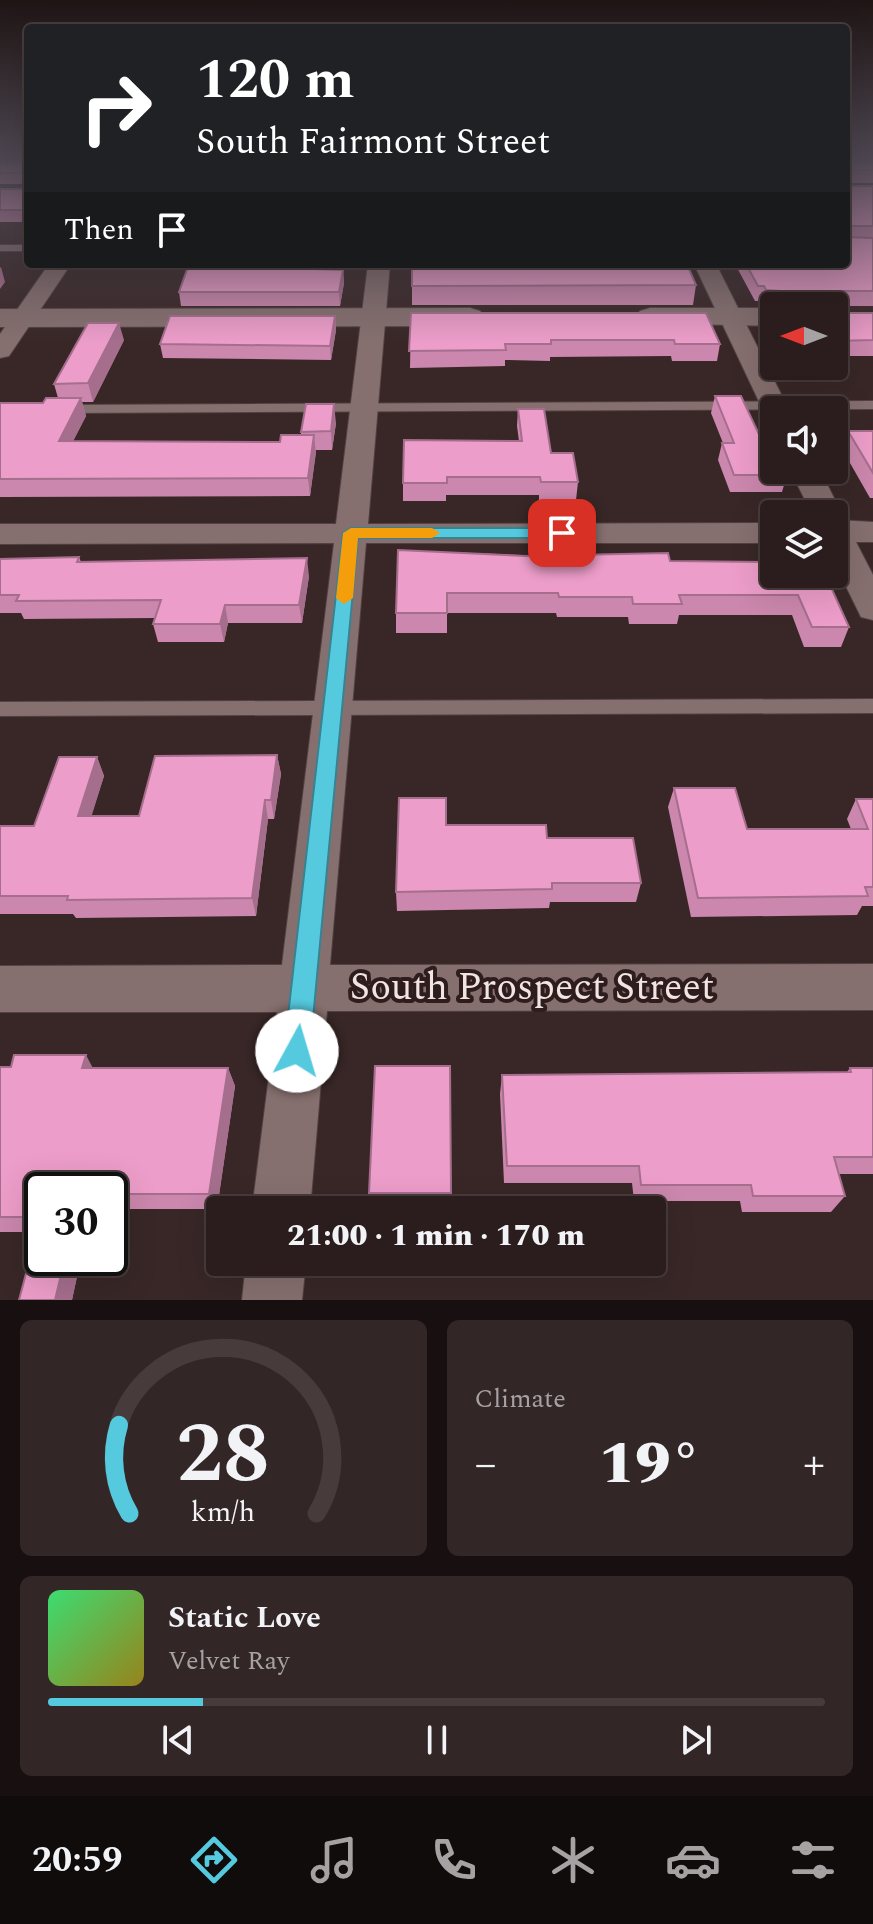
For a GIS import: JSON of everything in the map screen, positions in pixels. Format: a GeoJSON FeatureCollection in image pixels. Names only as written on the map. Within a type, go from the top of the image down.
{"type":"FeatureCollection","features":[{"type":"Feature","properties":{"kind":"street"},"geometry":{"type":"LineString","coordinates":[[0,351],[11,318],[56,268]]}},
{"type":"Feature","properties":{"kind":"street"},"geometry":{"type":"LineString","coordinates":[[282,1196],[379,268]]}},
{"type":"Feature","properties":{"kind":"street"},"geometry":{"type":"LineString","coordinates":[[707,268],[769,396]]}},
{"type":"Feature","properties":{"kind":"street"},"geometry":{"type":"LineString","coordinates":[[11,318],[499,317]]}},
{"type":"Feature","properties":{"kind":"street"},"geometry":{"type":"LineString","coordinates":[[626,317],[760,317]]}},
{"type":"Feature","properties":{"kind":"street"},"geometry":{"type":"LineString","coordinates":[[848,529],[873,532]]}},
{"type":"Feature","properties":{"kind":"street"},"geometry":{"type":"LineString","coordinates":[[0,534],[760,533]]}},
{"type":"Feature","properties":{"kind":"street"},"geometry":{"type":"LineString","coordinates":[[848,558],[873,609]]}},
{"type":"Feature","properties":{"kind":"street","name":"South Prospect Street"},"geometry":{"type":"LineString","coordinates":[[0,989],[873,987]]}},
{"type":"Feature","properties":{"kind":"street"},"geometry":{"type":"LineString","coordinates":[[272,1300],[275,1276]]}},
{"type":"Feature","properties":{"kind":"lane"},"geometry":{"type":"LineString","coordinates":[[0,248],[24,248]]}},
{"type":"Feature","properties":{"kind":"lane"},"geometry":{"type":"LineString","coordinates":[[848,406],[873,405]]}},
{"type":"Feature","properties":{"kind":"lane"},"geometry":{"type":"LineString","coordinates":[[47,409],[760,408]]}},
{"type":"Feature","properties":{"kind":"lane"},"geometry":{"type":"LineString","coordinates":[[0,709],[873,706]]}},
{"type":"Feature","properties":{"kind":"building"},"geometry":{"type":"Polygon","coordinates":[[[850,222],[873,222],[873,226],[850,226],[850,222]]]}},
{"type":"Feature","properties":{"kind":"building"},"geometry":{"type":"Polygon","coordinates":[[[850,237],[873,238],[873,291],[780,292],[766,290],[764,286],[758,286],[748,268],[850,268],[850,237]]]}},
{"type":"Feature","properties":{"kind":"building"},"geometry":{"type":"Polygon","coordinates":[[[188,268],[343,270],[339,292],[179,292],[188,268]]]}},
{"type":"Feature","properties":{"kind":"building"},"geometry":{"type":"Polygon","coordinates":[[[412,268],[689,268],[696,285],[412,286],[412,268]]]}},
{"type":"Feature","properties":{"kind":"building"},"geometry":{"type":"Polygon","coordinates":[[[411,313],[706,313],[720,344],[675,344],[674,340],[551,340],[551,344],[505,344],[506,350],[409,351],[411,313]]]}},
{"type":"Feature","properties":{"kind":"building"},"geometry":{"type":"Polygon","coordinates":[[[848,313],[873,313],[873,340],[848,341],[848,313]]]}},
{"type":"Feature","properties":{"kind":"building"},"geometry":{"type":"Polygon","coordinates":[[[170,316],[335,316],[330,346],[160,344],[170,316]]]}},
{"type":"Feature","properties":{"kind":"building"},"geometry":{"type":"Polygon","coordinates":[[[88,323],[119,323],[88,383],[54,384],[88,323]]]}},
{"type":"Feature","properties":{"kind":"building"},"geometry":{"type":"Polygon","coordinates":[[[715,396],[741,396],[760,437],[760,475],[734,475],[722,443],[734,443],[715,396]]]}},
{"type":"Feature","properties":{"kind":"building"},"geometry":{"type":"Polygon","coordinates":[[[46,398],[81,398],[59,441],[280,442],[281,435],[314,435],[308,478],[0,479],[0,403],[43,403],[46,398]]]}},
{"type":"Feature","properties":{"kind":"building"},"geometry":{"type":"Polygon","coordinates":[[[306,404],[334,404],[331,431],[301,432],[306,404]]]}},
{"type":"Feature","properties":{"kind":"building"},"geometry":{"type":"Polygon","coordinates":[[[518,409],[544,409],[551,453],[573,453],[578,482],[541,482],[540,477],[447,477],[447,483],[403,483],[404,440],[522,441],[518,409]]]}},
{"type":"Feature","properties":{"kind":"building"},"geometry":{"type":"Polygon","coordinates":[[[848,431],[873,431],[873,473],[848,431]]]}},
{"type":"Feature","properties":{"kind":"building"},"geometry":{"type":"Polygon","coordinates":[[[398,550],[526,556],[668,553],[670,561],[760,562],[760,588],[831,588],[849,627],[812,627],[798,595],[679,595],[682,604],[633,604],[632,597],[447,593],[447,613],[396,613],[398,550]]]}},
{"type":"Feature","properties":{"kind":"building"},"geometry":{"type":"Polygon","coordinates":[[[79,557],[77,562],[307,558],[299,605],[225,605],[220,624],[153,624],[161,600],[16,601],[19,595],[0,595],[0,559],[79,557]]]}},
{"type":"Feature","properties":{"kind":"building"},"geometry":{"type":"Polygon","coordinates":[[[277,755],[271,800],[265,800],[252,898],[67,900],[68,896],[0,896],[0,826],[34,826],[59,757],[97,757],[78,816],[139,816],[155,756],[277,755]]]}},
{"type":"Feature","properties":{"kind":"building"},"geometry":{"type":"Polygon","coordinates":[[[674,788],[735,788],[747,829],[868,829],[856,799],[873,799],[873,887],[865,887],[868,896],[698,898],[674,788]]]}},
{"type":"Feature","properties":{"kind":"building"},"geometry":{"type":"Polygon","coordinates":[[[399,798],[446,798],[446,825],[546,825],[547,838],[633,838],[641,883],[552,883],[552,889],[396,892],[399,798]]]}},
{"type":"Feature","properties":{"kind":"building"},"geometry":{"type":"Polygon","coordinates":[[[14,1055],[86,1055],[82,1068],[228,1068],[209,1194],[128,1194],[128,1172],[24,1172],[24,1217],[0,1217],[0,1067],[11,1067],[14,1055]]]}},
{"type":"Feature","properties":{"kind":"building"},"geometry":{"type":"Polygon","coordinates":[[[375,1066],[450,1066],[451,1193],[369,1193],[375,1066]]]}},
{"type":"Feature","properties":{"kind":"building"},"geometry":{"type":"Polygon","coordinates":[[[850,1068],[873,1068],[873,1157],[834,1157],[845,1196],[753,1196],[751,1185],[641,1185],[639,1166],[507,1166],[502,1075],[851,1072],[850,1068]]]}},
{"type":"Feature","properties":{"kind":"building"},"geometry":{"type":"Polygon","coordinates":[[[25,1276],[61,1276],[55,1300],[19,1300],[25,1276]]]}},
{"type":"Feature","properties":{"kind":"slow traffic"},"geometry":{"type":"LineString","coordinates":[[344,598],[351,533],[432,533]]}},
{"type":"Feature","properties":{"kind":"route"},"geometry":{"type":"LineString","coordinates":[[297,1051],[351,533],[562,533]]}}]}
